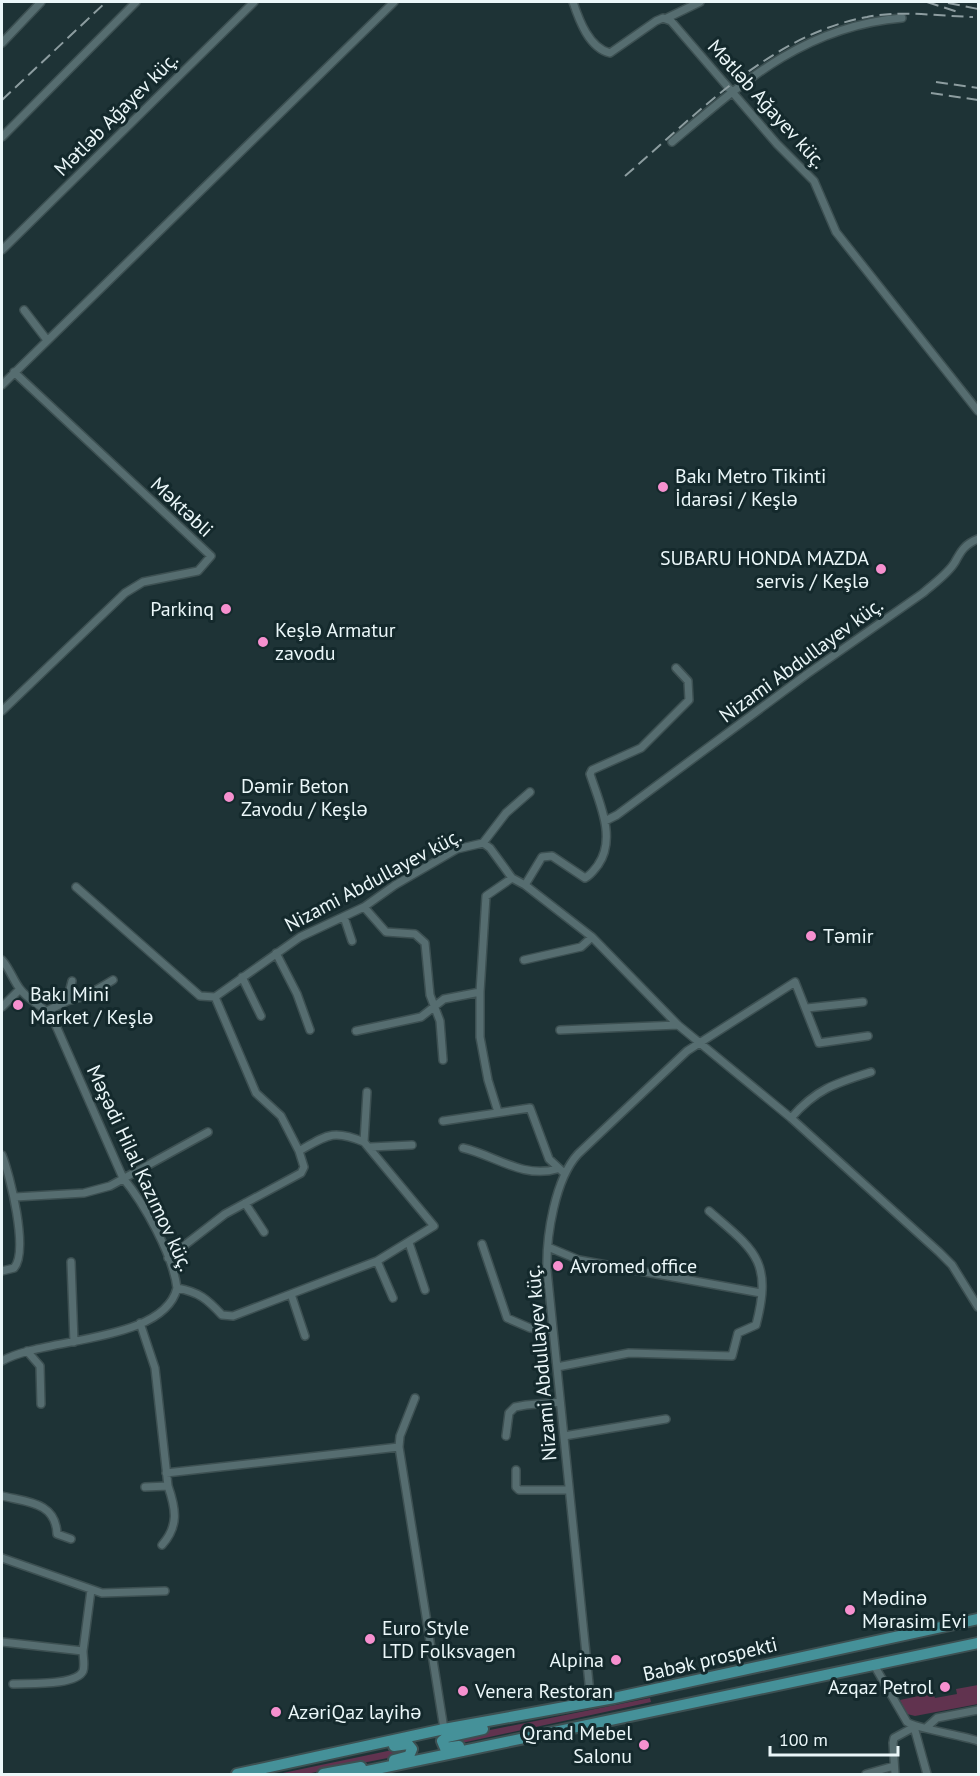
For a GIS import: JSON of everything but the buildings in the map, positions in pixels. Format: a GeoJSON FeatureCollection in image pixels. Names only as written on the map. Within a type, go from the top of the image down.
{"type":"FeatureCollection","features":[{"type":"Feature","properties":{"kind":"main road","name":"Babək prospekti"},"geometry":{"type":"LineString","coordinates":[[237,1774],[444,1729],[579,1705],[978,1619]]}},
{"type":"Feature","properties":{"kind":"main road","name":"Babək prospekti"},"geometry":{"type":"LineString","coordinates":[[353,1774],[978,1643]]}},
{"type":"Feature","properties":{"kind":"main road"},"geometry":{"type":"LineString","coordinates":[[536,1737],[499,1738],[449,1748],[442,1743],[447,1737],[561,1713],[579,1705]]}},
{"type":"Feature","properties":{"kind":"main road"},"geometry":{"type":"LineString","coordinates":[[323,1774],[402,1758],[412,1753],[412,1749],[410,1745],[405,1744],[363,1753],[328,1755]]}},
{"type":"Feature","properties":{"kind":"street"},"geometry":{"type":"LineString","coordinates":[[2,43],[41,2]]}},
{"type":"Feature","properties":{"kind":"street"},"geometry":{"type":"LineString","coordinates":[[2,137],[136,2]]}},
{"type":"Feature","properties":{"kind":"street","name":"Mətləb Ağayev küç."},"geometry":{"type":"LineString","coordinates":[[2,250],[254,2]]}},
{"type":"Feature","properties":{"kind":"street"},"geometry":{"type":"LineString","coordinates":[[2,385],[394,2]]}},
{"type":"Feature","properties":{"kind":"street"},"geometry":{"type":"LineString","coordinates":[[573,2],[582,27],[598,46],[610,53],[656,21],[700,2]]}},
{"type":"Feature","properties":{"kind":"street","name":"Mətləb Ağayev küç."},"geometry":{"type":"LineString","coordinates":[[667,18],[814,181],[836,232],[978,411]]}},
{"type":"Feature","properties":{"kind":"street"},"geometry":{"type":"LineString","coordinates":[[672,142],[772,62],[817,38],[872,20],[902,18]]}},
{"type":"Feature","properties":{"kind":"street"},"geometry":{"type":"LineString","coordinates":[[24,310],[47,340]]}},
{"type":"Feature","properties":{"kind":"street","name":"Məktəbli"},"geometry":{"type":"LineString","coordinates":[[2,711],[125,593],[143,582],[198,571],[211,556],[14,372]]}},
{"type":"Feature","properties":{"kind":"street","name":"Nizami Abdullayev küç."},"geometry":{"type":"LineString","coordinates":[[605,821],[617,815],[807,674],[922,593],[940,579],[955,562],[958,553],[978,539]]}},
{"type":"Feature","properties":{"kind":"street"},"geometry":{"type":"LineString","coordinates":[[525,885],[542,857],[552,856],[580,876],[589,876],[604,856],[605,821],[590,774],[592,770],[651,741],[689,700],[688,681],[676,668]]}},
{"type":"Feature","properties":{"kind":"street"},"geometry":{"type":"LineString","coordinates":[[483,843],[506,813],[530,792]]}},
{"type":"Feature","properties":{"kind":"street","name":"Nizami Abdullayev küç."},"geometry":{"type":"LineString","coordinates":[[215,998],[276,953],[313,930],[364,907],[395,885],[457,849],[483,843],[490,848],[512,878],[525,885],[592,937],[678,1025],[792,1118],[939,1252],[952,1265],[978,1306]]}},
{"type":"Feature","properties":{"kind":"street"},"geometry":{"type":"LineString","coordinates":[[498,1112],[483,1057],[480,992],[486,896],[512,878]]}},
{"type":"Feature","properties":{"kind":"street"},"geometry":{"type":"LineString","coordinates":[[76,887],[201,996],[215,998],[256,1093],[281,1116],[300,1151],[304,1167],[302,1173],[245,1203],[210,1225],[168,1258]]}},
{"type":"Feature","properties":{"kind":"street"},"geometry":{"type":"LineString","coordinates":[[364,907],[386,932],[415,934],[425,943],[430,995],[440,1021],[442,1060]]}},
{"type":"Feature","properties":{"kind":"street"},"geometry":{"type":"LineString","coordinates":[[344,917],[352,941]]}},
{"type":"Feature","properties":{"kind":"street"},"geometry":{"type":"LineString","coordinates":[[524,960],[581,947],[592,937]]}},
{"type":"Feature","properties":{"kind":"street"},"geometry":{"type":"LineString","coordinates":[[276,953],[297,994],[310,1030]]}},
{"type":"Feature","properties":{"kind":"street","name":"Məşədi Hilal Kazımov küç."},"geometry":{"type":"LineString","coordinates":[[2,960],[20,989],[47,1011],[123,1178],[135,1193],[168,1258],[177,1288],[168,1307],[140,1323],[98,1337],[27,1351],[2,1361]]}},
{"type":"Feature","properties":{"kind":"street"},"geometry":{"type":"LineString","coordinates":[[242,977],[261,1016]]}},
{"type":"Feature","properties":{"kind":"street"},"geometry":{"type":"LineString","coordinates":[[47,1011],[67,1001],[86,996],[113,980]]}},
{"type":"Feature","properties":{"kind":"street"},"geometry":{"type":"LineString","coordinates":[[67,1001],[72,981]]}},
{"type":"Feature","properties":{"kind":"street"},"geometry":{"type":"LineString","coordinates":[[699,1043],[795,982],[819,1043],[868,1036]]}},
{"type":"Feature","properties":{"kind":"street"},"geometry":{"type":"LineString","coordinates":[[2,1007],[20,989]]}},
{"type":"Feature","properties":{"kind":"street"},"geometry":{"type":"LineString","coordinates":[[356,1031],[421,1017],[435,1005],[453,996],[480,992]]}},
{"type":"Feature","properties":{"kind":"street"},"geometry":{"type":"LineString","coordinates":[[807,1008],[863,1002]]}},
{"type":"Feature","properties":{"kind":"street"},"geometry":{"type":"LineString","coordinates":[[560,1030],[678,1025]]}},
{"type":"Feature","properties":{"kind":"street","name":"Nizami Abdullayev küç."},"geometry":{"type":"LineString","coordinates":[[591,1702],[552,1330],[548,1246],[560,1171],[672,1063],[699,1043]]}},
{"type":"Feature","properties":{"kind":"street"},"geometry":{"type":"LineString","coordinates":[[792,1118],[807,1100],[820,1090],[871,1072]]}},
{"type":"Feature","properties":{"kind":"street"},"geometry":{"type":"LineString","coordinates":[[364,1142],[367,1092]]}},
{"type":"Feature","properties":{"kind":"street"},"geometry":{"type":"LineString","coordinates":[[443,1122],[532,1108],[549,1160],[560,1171]]}},
{"type":"Feature","properties":{"kind":"street"},"geometry":{"type":"LineString","coordinates":[[15,1197],[84,1193],[110,1186],[208,1132]]}},
{"type":"Feature","properties":{"kind":"street"},"geometry":{"type":"LineString","coordinates":[[177,1288],[205,1297],[226,1316],[377,1262],[434,1227],[377,1160],[371,1147],[364,1142],[351,1136],[329,1133],[300,1151]]}},
{"type":"Feature","properties":{"kind":"street"},"geometry":{"type":"LineString","coordinates":[[371,1147],[412,1145]]}},
{"type":"Feature","properties":{"kind":"street"},"geometry":{"type":"LineString","coordinates":[[463,1148],[480,1152],[518,1168],[536,1172],[560,1171]]}},
{"type":"Feature","properties":{"kind":"street"},"geometry":{"type":"LineString","coordinates":[[2,1155],[15,1197],[18,1262],[11,1269],[2,1271]]}},
{"type":"Feature","properties":{"kind":"street"},"geometry":{"type":"LineString","coordinates":[[245,1203],[264,1232]]}},
{"type":"Feature","properties":{"kind":"street"},"geometry":{"type":"LineString","coordinates":[[557,1368],[629,1353],[732,1356],[738,1333],[756,1324],[762,1277],[758,1257],[709,1211]]}},
{"type":"Feature","properties":{"kind":"street"},"geometry":{"type":"LineString","coordinates":[[409,1243],[425,1290]]}},
{"type":"Feature","properties":{"kind":"street"},"geometry":{"type":"LineString","coordinates":[[482,1244],[507,1318],[530,1328],[552,1330]]}},
{"type":"Feature","properties":{"kind":"street"},"geometry":{"type":"LineString","coordinates":[[548,1246],[579,1260],[761,1293]]}},
{"type":"Feature","properties":{"kind":"street"},"geometry":{"type":"LineString","coordinates":[[71,1262],[74,1342]]}},
{"type":"Feature","properties":{"kind":"street"},"geometry":{"type":"LineString","coordinates":[[377,1262],[393,1298]]}},
{"type":"Feature","properties":{"kind":"street"},"geometry":{"type":"LineString","coordinates":[[291,1294],[305,1336]]}},
{"type":"Feature","properties":{"kind":"street"},"geometry":{"type":"LineString","coordinates":[[140,1323],[155,1368],[166,1473],[174,1503],[175,1527],[162,1545]]}},
{"type":"Feature","properties":{"kind":"street"},"geometry":{"type":"LineString","coordinates":[[27,1351],[40,1366],[41,1404]]}},
{"type":"Feature","properties":{"kind":"street"},"geometry":{"type":"LineString","coordinates":[[416,1398],[400,1436],[399,1447],[444,1729]]}},
{"type":"Feature","properties":{"kind":"street"},"geometry":{"type":"LineString","coordinates":[[506,1436],[509,1413],[515,1407],[560,1402]]}},
{"type":"Feature","properties":{"kind":"street"},"geometry":{"type":"LineString","coordinates":[[564,1436],[666,1419]]}},
{"type":"Feature","properties":{"kind":"street"},"geometry":{"type":"LineString","coordinates":[[166,1473],[399,1447]]}},
{"type":"Feature","properties":{"kind":"street"},"geometry":{"type":"LineString","coordinates":[[516,1470],[516,1487],[519,1490],[569,1490]]}},
{"type":"Feature","properties":{"kind":"street"},"geometry":{"type":"LineString","coordinates":[[145,1487],[168,1486]]}},
{"type":"Feature","properties":{"kind":"street"},"geometry":{"type":"LineString","coordinates":[[2,1496],[31,1503],[53,1514],[57,1522],[57,1533],[71,1539]]}},
{"type":"Feature","properties":{"kind":"street"},"geometry":{"type":"LineString","coordinates":[[2,1558],[102,1593],[165,1591]]}},
{"type":"Feature","properties":{"kind":"street"},"geometry":{"type":"LineString","coordinates":[[13,1684],[64,1682],[79,1676],[83,1670],[90,1590]]}},
{"type":"Feature","properties":{"kind":"street"},"geometry":{"type":"LineString","coordinates":[[2,1642],[83,1651]]}},
{"type":"Feature","properties":{"kind":"street"},"geometry":{"type":"LineString","coordinates":[[874,1665],[903,1716],[914,1727],[927,1774]]}},
{"type":"Feature","properties":{"kind":"street"},"geometry":{"type":"LineString","coordinates":[[927,1727],[937,1718],[978,1710]]}},
{"type":"Feature","properties":{"kind":"street"},"geometry":{"type":"LineString","coordinates":[[895,1774],[894,1738],[914,1727],[927,1727],[978,1741]]}},
{"type":"Feature","properties":{"kind":"street"},"geometry":{"type":"LineString","coordinates":[[866,1774],[894,1766]]}},
{"type":"Feature","properties":{"kind":"shaded area"},"geometry":{"type":"Polygon","coordinates":[[[978,1685],[978,1704],[915,1716],[907,1714],[900,1700],[933,1693],[935,1698],[957,1694],[956,1689],[978,1685]]]}},
{"type":"Feature","properties":{"kind":"shaded area"},"geometry":{"type":"Polygon","coordinates":[[[650,1698],[651,1702],[457,1744],[451,1741],[455,1737],[650,1698]]]}},
{"type":"Feature","properties":{"kind":"shaded area"},"geometry":{"type":"Polygon","coordinates":[[[397,1749],[403,1751],[398,1756],[306,1774],[278,1774],[397,1749]]]}},
{"type":"Feature","properties":{"kind":"railway"},"geometry":{"type":"LineString","coordinates":[[2,100],[106,2]]}},
{"type":"Feature","properties":{"kind":"railway"},"geometry":{"type":"LineString","coordinates":[[927,2],[958,12]]}},
{"type":"Feature","properties":{"kind":"railway"},"geometry":{"type":"LineString","coordinates":[[948,3],[978,9]]}},
{"type":"Feature","properties":{"kind":"railway"},"geometry":{"type":"LineString","coordinates":[[625,176],[737,80],[799,40],[832,26],[880,15],[973,17]]}},
{"type":"Feature","properties":{"kind":"railway"},"geometry":{"type":"LineString","coordinates":[[936,82],[978,88]]}},
{"type":"Feature","properties":{"kind":"railway"},"geometry":{"type":"LineString","coordinates":[[931,93],[978,100]]}},
{"type":"Feature","properties":{"kind":"place","name":"Bakı Metro Tikinti İdarəsi / Keşlə"},"geometry":{"type":"Point","coordinates":[663,487]}},
{"type":"Feature","properties":{"kind":"place","name":"SUBARU HONDA MAZDA servis / Keşlə"},"geometry":{"type":"Point","coordinates":[881,569]}},
{"type":"Feature","properties":{"kind":"place","name":"Parkinq"},"geometry":{"type":"Point","coordinates":[226,609]}},
{"type":"Feature","properties":{"kind":"place","name":"Keşlə Armatur zavodu"},"geometry":{"type":"Point","coordinates":[263,642]}},
{"type":"Feature","properties":{"kind":"place","name":"Dəmir Beton Zavodu / Keşlə"},"geometry":{"type":"Point","coordinates":[229,797]}},
{"type":"Feature","properties":{"kind":"place","name":"Təmir"},"geometry":{"type":"Point","coordinates":[811,936]}},
{"type":"Feature","properties":{"kind":"place","name":"Bakı Mini Market / Keşlə"},"geometry":{"type":"Point","coordinates":[18,1005]}},
{"type":"Feature","properties":{"kind":"place","name":"Avromed office"},"geometry":{"type":"Point","coordinates":[558,1266]}},
{"type":"Feature","properties":{"kind":"place","name":"Mədinə Mərasim Evi"},"geometry":{"type":"Point","coordinates":[850,1610]}},
{"type":"Feature","properties":{"kind":"place","name":"Euro Style LTD Folksvagen"},"geometry":{"type":"Point","coordinates":[370,1639]}},
{"type":"Feature","properties":{"kind":"place","name":"Alpina"},"geometry":{"type":"Point","coordinates":[616,1660]}},
{"type":"Feature","properties":{"kind":"place","name":"Azqaz Petrol"},"geometry":{"type":"Point","coordinates":[945,1687]}},
{"type":"Feature","properties":{"kind":"place","name":"Venera Restoran"},"geometry":{"type":"Point","coordinates":[463,1691]}},
{"type":"Feature","properties":{"kind":"place","name":"AzəriQaz layihə"},"geometry":{"type":"Point","coordinates":[276,1712]}},
{"type":"Feature","properties":{"kind":"place","name":"Qrand Mebel Salonu"},"geometry":{"type":"Point","coordinates":[644,1745]}}]}
